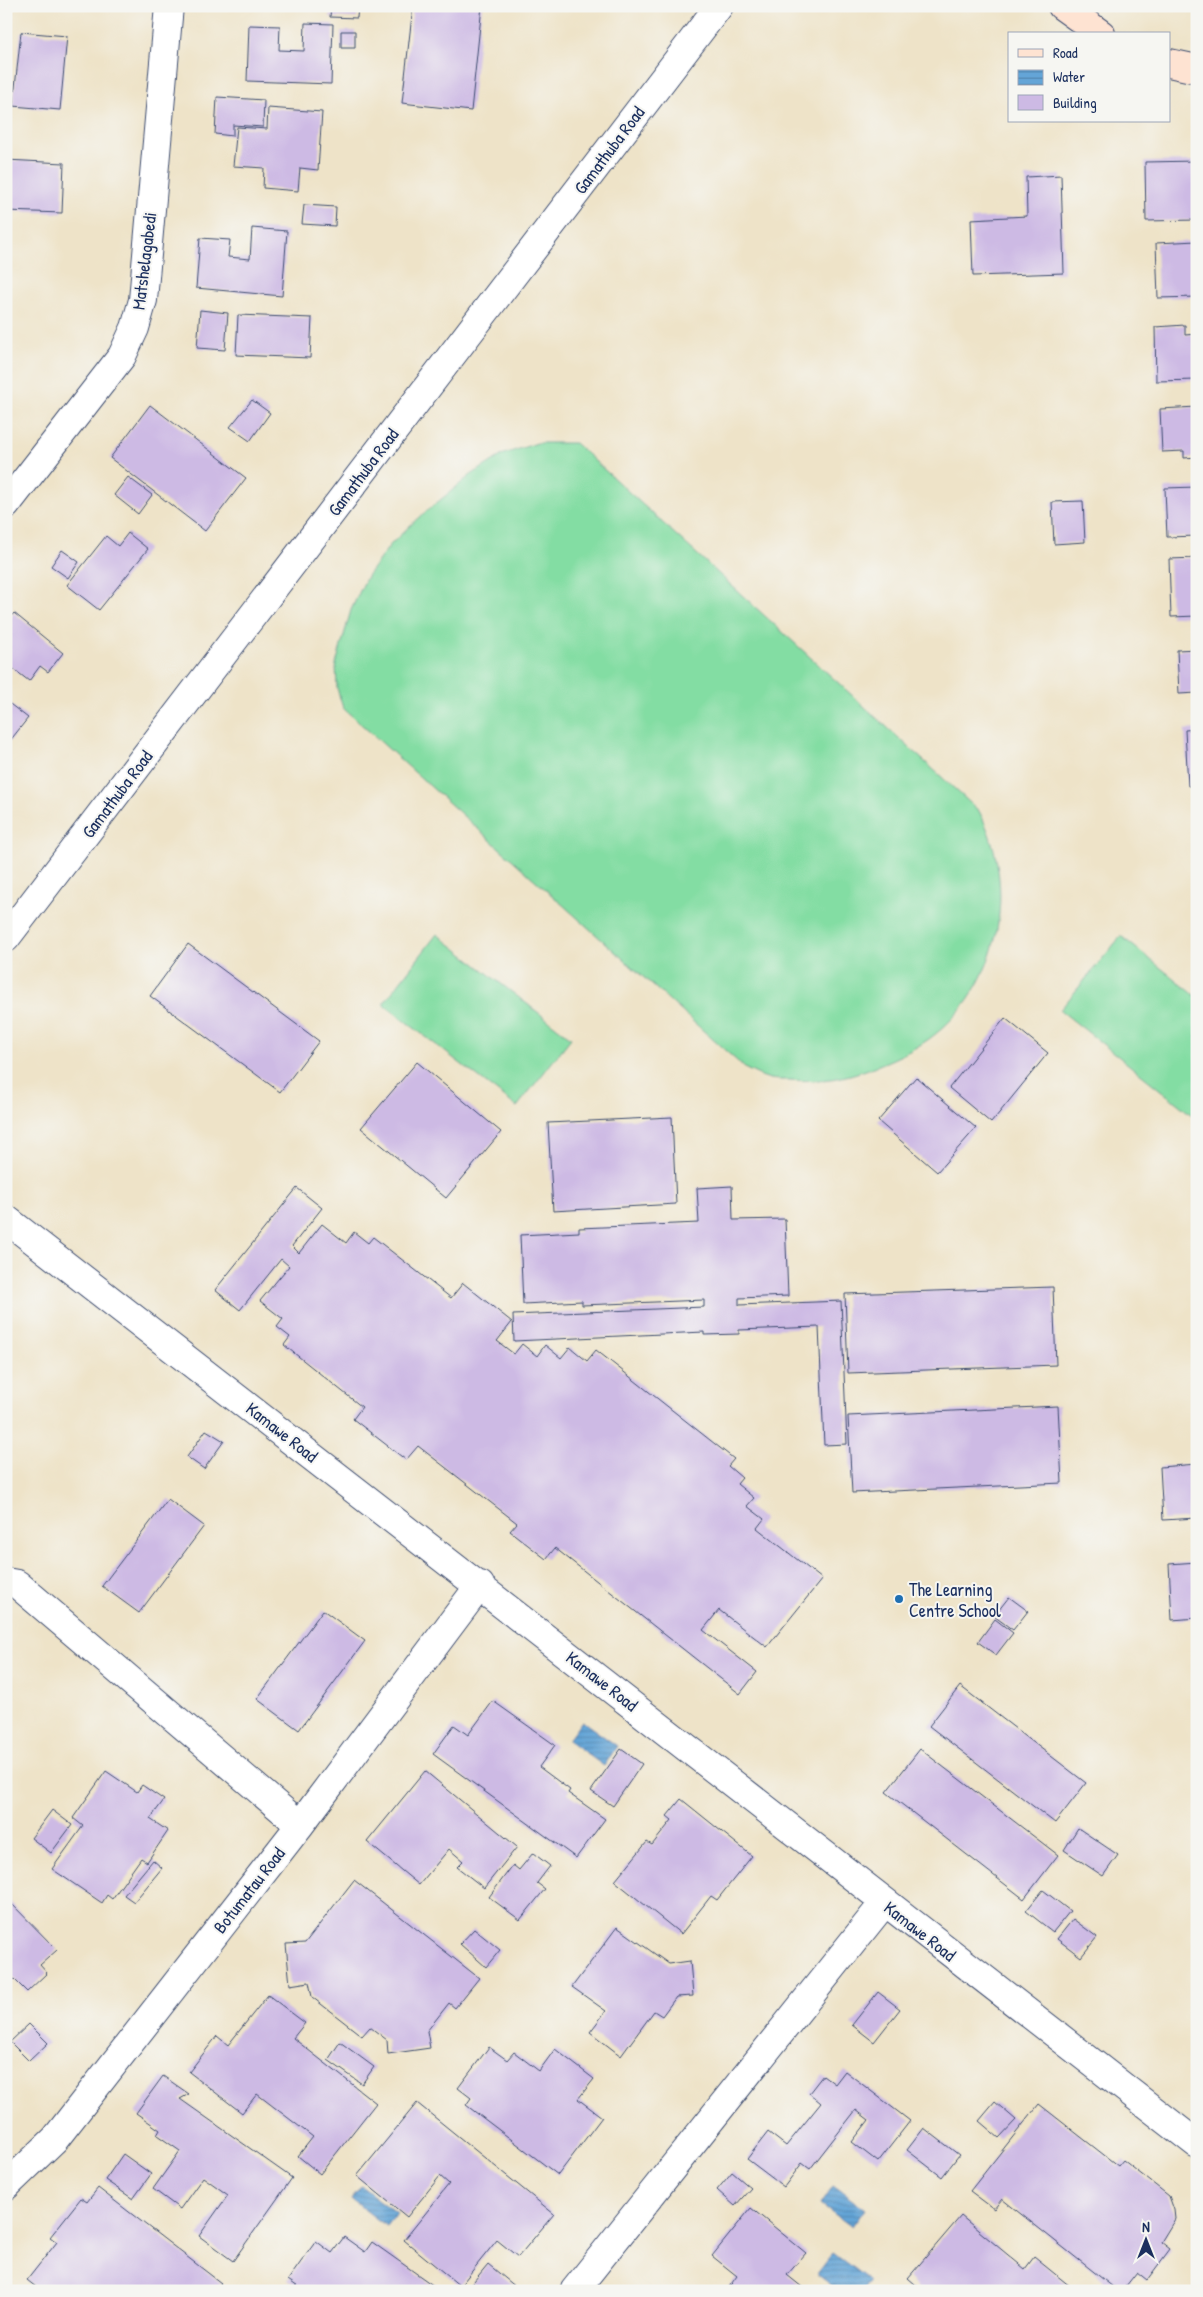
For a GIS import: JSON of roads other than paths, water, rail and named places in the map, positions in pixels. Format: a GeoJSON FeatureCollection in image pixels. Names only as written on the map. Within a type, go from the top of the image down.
{"type":"FeatureCollection","features":[{"type":"Feature","properties":{"kind":"street","name":"Matshelagabedi"},"geometry":{"type":"LineString","coordinates":[[6,505],[122,356],[135,328],[143,300],[169,6]]}},
{"type":"Feature","properties":{"kind":"street","name":"Gamathuba Road"},"geometry":{"type":"LineString","coordinates":[[6,938],[719,6]]}},
{"type":"Feature","properties":{"kind":"street"},"geometry":{"type":"LineString","coordinates":[[1062,6],[1098,32]]}},
{"type":"Feature","properties":{"kind":"street"},"geometry":{"type":"LineString","coordinates":[[1170,63],[1197,69]]}},
{"type":"Feature","properties":{"kind":"street","name":"Kamawe Road"},"geometry":{"type":"LineString","coordinates":[[6,1219],[480,1585],[884,1903],[1197,2144]]}},
{"type":"Feature","properties":{"kind":"street"},"geometry":{"type":"LineString","coordinates":[[6,1582],[17,1584],[300,1825]]}},
{"type":"Feature","properties":{"kind":"street","name":"Botumatau Road"},"geometry":{"type":"LineString","coordinates":[[6,2186],[55,2139],[300,1825],[480,1585]]}},
{"type":"Feature","properties":{"kind":"street"},"geometry":{"type":"LineString","coordinates":[[574,2291],[884,1903]]}},
{"type":"Feature","properties":{"kind":"water"},"geometry":{"type":"Polygon","coordinates":[[[582,1721],[617,1746],[604,1766],[568,1740],[582,1721]]]}},
{"type":"Feature","properties":{"kind":"water"},"geometry":{"type":"Polygon","coordinates":[[[361,2186],[396,2213],[386,2226],[351,2199],[361,2186]]]}},
{"type":"Feature","properties":{"kind":"water"},"geometry":{"type":"Polygon","coordinates":[[[833,2186],[865,2209],[852,2227],[821,2204],[833,2186]]]}},
{"type":"Feature","properties":{"kind":"water"},"geometry":{"type":"Polygon","coordinates":[[[833,2253],[870,2281],[862,2291],[839,2291],[817,2274],[833,2253]]]}},
{"type":"Feature","properties":{"kind":"place","name":"The Learning Centre School"},"geometry":{"type":"Point","coordinates":[899,1599]}}]}
